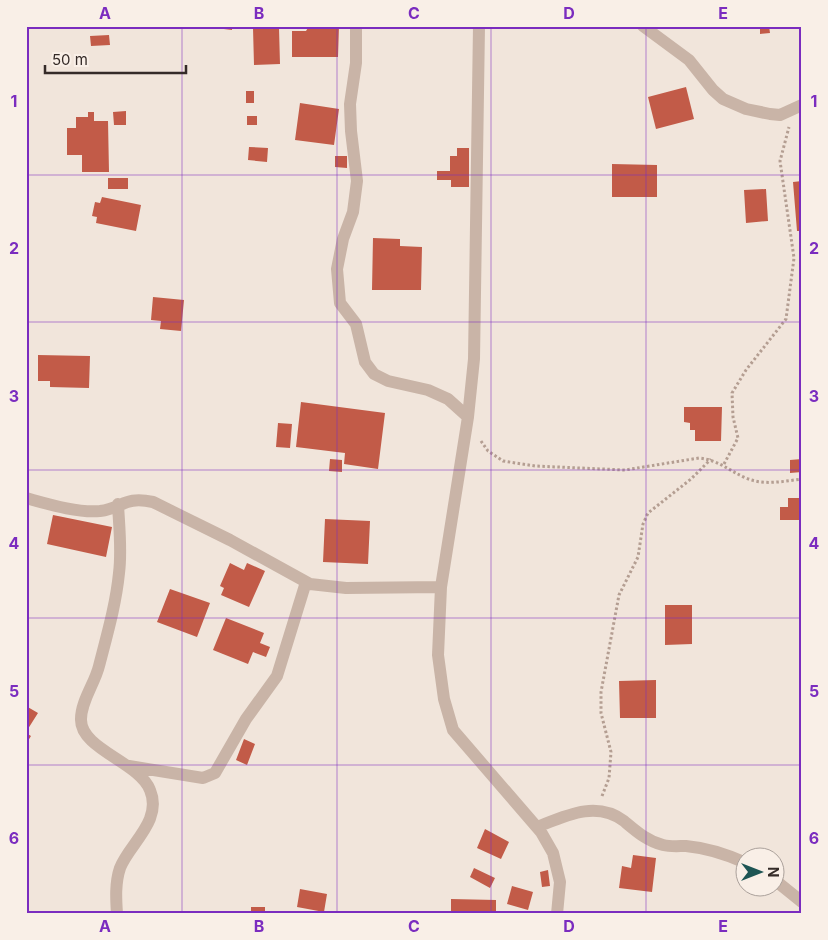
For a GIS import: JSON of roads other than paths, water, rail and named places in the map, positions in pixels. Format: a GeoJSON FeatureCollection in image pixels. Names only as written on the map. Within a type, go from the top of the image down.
{"type":"FeatureCollection","features":[{"type":"Feature","properties":{"kind":"street"},"geometry":{"type":"LineString","coordinates":[[356,26],[356,63],[350,104],[357,186],[353,212],[339,258],[337,278],[340,303],[356,324],[365,362],[374,374],[388,381],[428,390],[448,399],[468,417]]}},
{"type":"Feature","properties":{"kind":"street"},"geometry":{"type":"LineString","coordinates":[[479,26],[474,360],[468,417],[441,587],[438,655],[444,699],[450,724],[458,737],[537,827],[553,853],[560,882],[557,914]]}},
{"type":"Feature","properties":{"kind":"street"},"geometry":{"type":"LineString","coordinates":[[643,26],[689,60],[713,90],[723,99],[746,109],[780,115],[799,106]]}},
{"type":"Feature","properties":{"kind":"street"},"geometry":{"type":"LineString","coordinates":[[26,498],[88,511],[102,511],[118,504],[135,500],[153,502],[315,585],[346,588],[441,587]]}},
{"type":"Feature","properties":{"kind":"street"},"geometry":{"type":"LineString","coordinates":[[117,914],[117,884],[120,869],[139,841],[152,809],[152,794],[143,778],[87,737],[81,725],[81,716],[96,678],[113,613],[119,571],[118,504]]}},
{"type":"Feature","properties":{"kind":"street"},"geometry":{"type":"LineString","coordinates":[[128,766],[203,778],[215,773],[246,719],[277,676],[306,582]]}},
{"type":"Feature","properties":{"kind":"street"},"geometry":{"type":"LineString","coordinates":[[537,827],[578,812],[593,810],[615,816],[652,842],[663,845],[706,848],[736,858]]}},
{"type":"Feature","properties":{"kind":"street"},"geometry":{"type":"LineString","coordinates":[[786,889],[802,902]]}}]}
